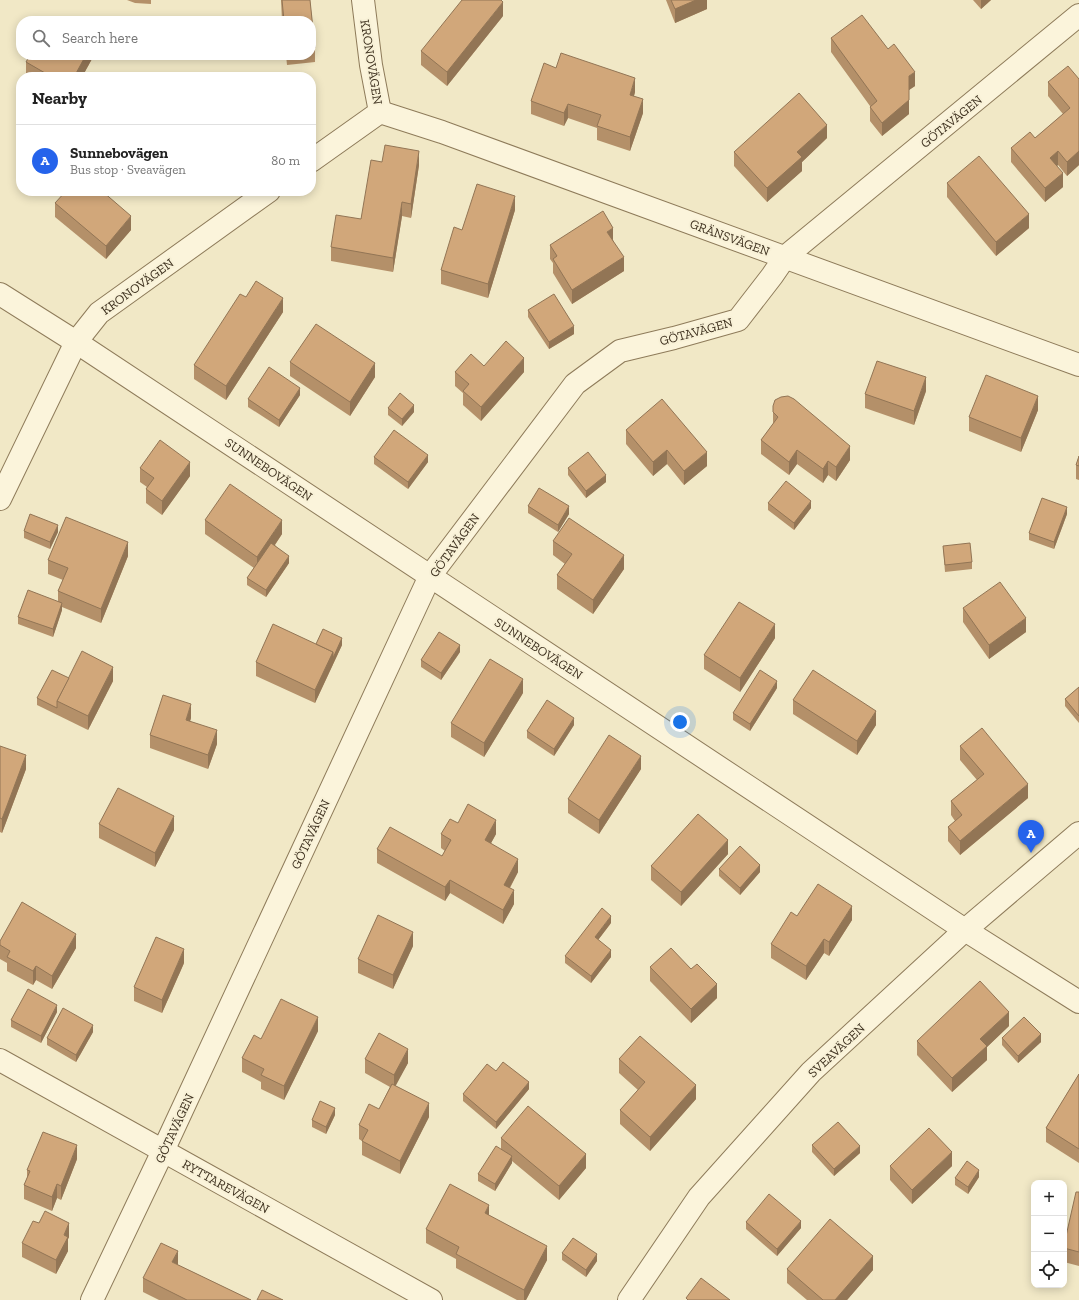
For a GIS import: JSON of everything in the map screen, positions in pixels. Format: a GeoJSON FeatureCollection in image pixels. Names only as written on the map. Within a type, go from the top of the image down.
{"type":"FeatureCollection","features":[{"type":"Feature","properties":{"kind":"street","name":"KRONOVÄGEN"},"geometry":{"type":"LineString","coordinates":[[316,157],[380,112],[371,65],[363,0]]}},
{"type":"Feature","properties":{"kind":"street","name":"GÖTAVÄGEN"},"geometry":{"type":"LineString","coordinates":[[92,1300],[163,1151],[430,576],[575,384],[620,351],[738,320],[785,257],[1079,15]]}},
{"type":"Feature","properties":{"kind":"street","name":"GRÄNSVÄGEN"},"geometry":{"type":"LineString","coordinates":[[380,112],[442,132],[1079,365]]}},
{"type":"Feature","properties":{"kind":"street","name":"KRONOVÄGEN"},"geometry":{"type":"LineString","coordinates":[[0,499],[76,342],[99,313],[262,196]]}},
{"type":"Feature","properties":{"kind":"street","name":"SUNNEBOVÄGEN"},"geometry":{"type":"LineString","coordinates":[[0,294],[76,342],[965,930],[1079,1002]]}},
{"type":"Feature","properties":{"kind":"street","name":"SVEAVÄGEN"},"geometry":{"type":"LineString","coordinates":[[629,1300],[699,1197],[811,1072],[965,930],[1079,833]]}},
{"type":"Feature","properties":{"kind":"street","name":"RYTTAREVÄGEN"},"geometry":{"type":"LineString","coordinates":[[0,1060],[431,1300]]}},
{"type":"Feature","properties":{"kind":"building"},"geometry":{"type":"Polygon","coordinates":[[[282,0],[310,0],[312,16],[284,16],[282,0]]]}},
{"type":"Feature","properties":{"kind":"building"},"geometry":{"type":"Polygon","coordinates":[[[462,0],[501,0],[503,2],[447,72],[421,51],[462,0]]]}},
{"type":"Feature","properties":{"kind":"building"},"geometry":{"type":"Polygon","coordinates":[[[671,0],[696,0],[675,9],[671,0]]]}},
{"type":"Feature","properties":{"kind":"building"},"geometry":{"type":"Polygon","coordinates":[[[862,15],[888,49],[894,44],[915,72],[909,76],[909,100],[882,123],[870,107],[877,101],[831,38],[862,15]]]}},
{"type":"Feature","properties":{"kind":"building"},"geometry":{"type":"Polygon","coordinates":[[[561,53],[635,78],[630,95],[643,99],[630,137],[597,126],[601,115],[568,104],[564,113],[531,101],[544,63],[556,68],[561,53]]]}},
{"type":"Feature","properties":{"kind":"building"},"geometry":{"type":"Polygon","coordinates":[[[27,60],[83,60],[77,72],[43,72],[26,62],[27,60]]]}},
{"type":"Feature","properties":{"kind":"building"},"geometry":{"type":"Polygon","coordinates":[[[1068,66],[1079,79],[1079,151],[1067,162],[1058,151],[1050,158],[1063,173],[1045,188],[1011,148],[1030,132],[1035,138],[1070,108],[1048,82],[1068,66]]]}},
{"type":"Feature","properties":{"kind":"building"},"geometry":{"type":"Polygon","coordinates":[[[799,93],[827,125],[797,152],[802,157],[767,188],[734,152],[799,93]]]}},
{"type":"Feature","properties":{"kind":"building"},"geometry":{"type":"Polygon","coordinates":[[[385,145],[419,151],[411,204],[402,202],[393,258],[331,247],[336,215],[361,219],[371,160],[382,162],[385,145]]]}},
{"type":"Feature","properties":{"kind":"building"},"geometry":{"type":"Polygon","coordinates":[[[979,156],[1029,214],[996,242],[947,183],[979,156]]]}},
{"type":"Feature","properties":{"kind":"building"},"geometry":{"type":"Polygon","coordinates":[[[477,184],[515,196],[488,284],[441,270],[454,227],[462,230],[477,184]]]}},
{"type":"Feature","properties":{"kind":"building"},"geometry":{"type":"Polygon","coordinates":[[[61,196],[108,196],[131,216],[106,246],[55,203],[61,196]]]}},
{"type":"Feature","properties":{"kind":"building"},"geometry":{"type":"Polygon","coordinates":[[[603,211],[613,228],[607,232],[624,257],[572,290],[553,259],[557,256],[550,245],[603,211]]]}},
{"type":"Feature","properties":{"kind":"building"},"geometry":{"type":"Polygon","coordinates":[[[256,281],[283,298],[226,386],[194,365],[240,294],[246,297],[256,281]]]}},
{"type":"Feature","properties":{"kind":"building"},"geometry":{"type":"Polygon","coordinates":[[[554,294],[574,326],[549,342],[528,310],[554,294]]]}},
{"type":"Feature","properties":{"kind":"building"},"geometry":{"type":"Polygon","coordinates":[[[316,324],[375,363],[350,402],[290,362],[316,324]]]}},
{"type":"Feature","properties":{"kind":"building"},"geometry":{"type":"Polygon","coordinates":[[[506,341],[524,358],[481,407],[463,391],[469,384],[455,372],[471,354],[484,366],[506,341]]]}},
{"type":"Feature","properties":{"kind":"building"},"geometry":{"type":"Polygon","coordinates":[[[877,361],[926,377],[914,411],[865,394],[877,361]]]}},
{"type":"Feature","properties":{"kind":"building"},"geometry":{"type":"Polygon","coordinates":[[[269,367],[300,388],[279,420],[248,399],[269,367]]]}},
{"type":"Feature","properties":{"kind":"building"},"geometry":{"type":"Polygon","coordinates":[[[986,375],[1038,396],[1021,438],[969,417],[986,375]]]}},
{"type":"Feature","properties":{"kind":"building"},"geometry":{"type":"Polygon","coordinates":[[[400,393],[414,405],[402,419],[388,408],[400,393]]]}},
{"type":"Feature","properties":{"kind":"building"},"geometry":{"type":"Polygon","coordinates":[[[788,396],[794,399],[850,446],[836,467],[828,461],[823,469],[797,450],[789,462],[761,440],[778,417],[773,412],[775,400],[788,396]]]}},
{"type":"Feature","properties":{"kind":"building"},"geometry":{"type":"Polygon","coordinates":[[[662,399],[707,452],[684,471],[667,450],[653,462],[626,430],[662,399]]]}},
{"type":"Feature","properties":{"kind":"building"},"geometry":{"type":"Polygon","coordinates":[[[394,430],[428,455],[408,482],[374,457],[394,430]]]}},
{"type":"Feature","properties":{"kind":"building"},"geometry":{"type":"Polygon","coordinates":[[[160,440],[190,462],[162,501],[146,489],[154,478],[140,468],[160,440]]]}},
{"type":"Feature","properties":{"kind":"building"},"geometry":{"type":"Polygon","coordinates":[[[588,452],[606,475],[586,491],[568,468],[588,452]]]}},
{"type":"Feature","properties":{"kind":"building"},"geometry":{"type":"Polygon","coordinates":[[[1079,456],[1079,466],[1076,465],[1079,456]]]}},
{"type":"Feature","properties":{"kind":"building"},"geometry":{"type":"Polygon","coordinates":[[[786,481],[811,501],[794,523],[768,503],[786,481]]]}},
{"type":"Feature","properties":{"kind":"building"},"geometry":{"type":"Polygon","coordinates":[[[230,484],[282,520],[257,557],[205,520],[230,484]]]}},
{"type":"Feature","properties":{"kind":"building"},"geometry":{"type":"Polygon","coordinates":[[[539,488],[569,506],[558,525],[528,506],[539,488]]]}},
{"type":"Feature","properties":{"kind":"building"},"geometry":{"type":"Polygon","coordinates":[[[1042,498],[1067,507],[1054,542],[1029,533],[1042,498]]]}},
{"type":"Feature","properties":{"kind":"building"},"geometry":{"type":"Polygon","coordinates":[[[30,514],[58,525],[50,542],[24,531],[30,514]]]}},
{"type":"Feature","properties":{"kind":"building"},"geometry":{"type":"Polygon","coordinates":[[[66,517],[128,542],[101,609],[58,591],[68,568],[48,560],[66,517]]]}},
{"type":"Feature","properties":{"kind":"building"},"geometry":{"type":"Polygon","coordinates":[[[569,518],[624,555],[593,600],[557,575],[572,554],[553,541],[569,518]]]}},
{"type":"Feature","properties":{"kind":"building"},"geometry":{"type":"Polygon","coordinates":[[[271,543],[289,556],[266,590],[247,578],[271,543]]]}},
{"type":"Feature","properties":{"kind":"building"},"geometry":{"type":"Polygon","coordinates":[[[970,543],[972,562],[945,565],[943,546],[970,543]]]}},
{"type":"Feature","properties":{"kind":"building"},"geometry":{"type":"Polygon","coordinates":[[[1000,582],[1026,618],[989,645],[963,608],[1000,582]]]}},
{"type":"Feature","properties":{"kind":"building"},"geometry":{"type":"Polygon","coordinates":[[[28,590],[62,603],[53,629],[18,617],[28,590]]]}},
{"type":"Feature","properties":{"kind":"building"},"geometry":{"type":"Polygon","coordinates":[[[739,602],[775,624],[740,678],[704,655],[739,602]]]}},
{"type":"Feature","properties":{"kind":"building"},"geometry":{"type":"Polygon","coordinates":[[[273,624],[333,652],[315,690],[256,662],[273,624]]]}},
{"type":"Feature","properties":{"kind":"building"},"geometry":{"type":"Polygon","coordinates":[[[323,629],[342,638],[333,658],[333,652],[316,644],[323,629]]]}},
{"type":"Feature","properties":{"kind":"building"},"geometry":{"type":"Polygon","coordinates":[[[439,632],[460,645],[441,673],[421,660],[439,632]]]}},
{"type":"Feature","properties":{"kind":"building"},"geometry":{"type":"Polygon","coordinates":[[[82,651],[113,667],[88,716],[57,701],[82,651]]]}},
{"type":"Feature","properties":{"kind":"building"},"geometry":{"type":"Polygon","coordinates":[[[490,659],[523,679],[484,743],[451,723],[490,659]]]}},
{"type":"Feature","properties":{"kind":"building"},"geometry":{"type":"Polygon","coordinates":[[[52,670],[69,678],[57,701],[57,708],[37,698],[52,670]]]}},
{"type":"Feature","properties":{"kind":"building"},"geometry":{"type":"Polygon","coordinates":[[[760,670],[777,681],[750,724],[733,713],[760,670]]]}},
{"type":"Feature","properties":{"kind":"building"},"geometry":{"type":"Polygon","coordinates":[[[813,670],[876,711],[857,741],[793,700],[813,670]]]}},
{"type":"Feature","properties":{"kind":"building"},"geometry":{"type":"Polygon","coordinates":[[[1079,687],[1079,716],[1065,699],[1079,687]]]}},
{"type":"Feature","properties":{"kind":"building"},"geometry":{"type":"Polygon","coordinates":[[[163,695],[191,704],[186,720],[217,730],[208,755],[150,735],[163,695]]]}},
{"type":"Feature","properties":{"kind":"building"},"geometry":{"type":"Polygon","coordinates":[[[547,700],[574,718],[554,749],[527,731],[547,700]]]}},
{"type":"Feature","properties":{"kind":"building"},"geometry":{"type":"Polygon","coordinates":[[[982,728],[1028,784],[960,841],[948,827],[962,815],[951,801],[984,774],[960,746],[982,728]]]}},
{"type":"Feature","properties":{"kind":"building"},"geometry":{"type":"Polygon","coordinates":[[[609,735],[641,756],[599,820],[568,799],[609,735]]]}},
{"type":"Feature","properties":{"kind":"building"},"geometry":{"type":"Polygon","coordinates":[[[0,746],[26,755],[2,819],[0,818],[0,746]]]}},
{"type":"Feature","properties":{"kind":"building"},"geometry":{"type":"Polygon","coordinates":[[[118,788],[174,816],[155,853],[99,824],[118,788]]]}},
{"type":"Feature","properties":{"kind":"building"},"geometry":{"type":"Polygon","coordinates":[[[468,804],[496,820],[485,840],[518,859],[504,885],[514,890],[503,910],[450,880],[445,887],[377,849],[390,827],[442,856],[451,840],[441,834],[450,819],[458,823],[468,804]]]}},
{"type":"Feature","properties":{"kind":"building"},"geometry":{"type":"Polygon","coordinates":[[[698,814],[728,840],[681,892],[651,866],[698,814]]]}},
{"type":"Feature","properties":{"kind":"building"},"geometry":{"type":"Polygon","coordinates":[[[740,846],[760,865],[740,888],[719,869],[740,846]]]}},
{"type":"Feature","properties":{"kind":"building"},"geometry":{"type":"Polygon","coordinates":[[[818,884],[852,906],[829,942],[824,939],[806,966],[771,944],[791,912],[797,916],[818,884]]]}},
{"type":"Feature","properties":{"kind":"building"},"geometry":{"type":"Polygon","coordinates":[[[22,902],[76,934],[52,976],[36,966],[33,971],[7,957],[10,951],[0,945],[0,941],[22,902]]]}},
{"type":"Feature","properties":{"kind":"building"},"geometry":{"type":"Polygon","coordinates":[[[602,908],[611,916],[595,937],[611,950],[591,976],[565,956],[602,908]]]}},
{"type":"Feature","properties":{"kind":"building"},"geometry":{"type":"Polygon","coordinates":[[[378,915],[413,932],[393,975],[358,959],[378,915]]]}},
{"type":"Feature","properties":{"kind":"building"},"geometry":{"type":"Polygon","coordinates":[[[156,937],[184,949],[162,1000],[134,987],[156,937]]]}},
{"type":"Feature","properties":{"kind":"building"},"geometry":{"type":"Polygon","coordinates":[[[671,948],[691,969],[697,964],[717,984],[691,1009],[650,967],[671,948]]]}},
{"type":"Feature","properties":{"kind":"building"},"geometry":{"type":"Polygon","coordinates":[[[980,981],[1009,1012],[980,1039],[987,1046],[952,1078],[917,1041],[980,981]]]}},
{"type":"Feature","properties":{"kind":"building"},"geometry":{"type":"Polygon","coordinates":[[[28,989],[57,1005],[41,1036],[11,1020],[28,989]]]}},
{"type":"Feature","properties":{"kind":"building"},"geometry":{"type":"Polygon","coordinates":[[[281,999],[318,1017],[284,1086],[261,1075],[264,1069],[242,1058],[254,1035],[261,1039],[281,999]]]}},
{"type":"Feature","properties":{"kind":"building"},"geometry":{"type":"Polygon","coordinates":[[[63,1008],[93,1025],[76,1055],[47,1038],[63,1008]]]}},
{"type":"Feature","properties":{"kind":"building"},"geometry":{"type":"Polygon","coordinates":[[[1024,1017],[1041,1034],[1018,1056],[1002,1038],[1024,1017]]]}},
{"type":"Feature","properties":{"kind":"building"},"geometry":{"type":"Polygon","coordinates":[[[379,1033],[408,1049],[394,1075],[365,1059],[379,1033]]]}},
{"type":"Feature","properties":{"kind":"building"},"geometry":{"type":"Polygon","coordinates":[[[640,1036],[696,1085],[650,1137],[620,1110],[645,1082],[619,1059],[640,1036]]]}},
{"type":"Feature","properties":{"kind":"building"},"geometry":{"type":"Polygon","coordinates":[[[503,1062],[529,1082],[496,1122],[463,1094],[487,1064],[496,1071],[503,1062]]]}},
{"type":"Feature","properties":{"kind":"building"},"geometry":{"type":"Polygon","coordinates":[[[1079,1074],[1079,1149],[1046,1128],[1079,1074]]]}},
{"type":"Feature","properties":{"kind":"building"},"geometry":{"type":"Polygon","coordinates":[[[392,1084],[429,1103],[400,1161],[362,1141],[368,1130],[359,1125],[369,1104],[379,1109],[392,1084]]]}},
{"type":"Feature","properties":{"kind":"building"},"geometry":{"type":"Polygon","coordinates":[[[320,1101],[335,1108],[326,1127],[312,1120],[320,1101]]]}},
{"type":"Feature","properties":{"kind":"building"},"geometry":{"type":"Polygon","coordinates":[[[528,1106],[586,1154],[559,1186],[501,1138],[528,1106]]]}},
{"type":"Feature","properties":{"kind":"building"},"geometry":{"type":"Polygon","coordinates":[[[838,1122],[860,1146],[834,1169],[812,1145],[838,1122]]]}},
{"type":"Feature","properties":{"kind":"building"},"geometry":{"type":"Polygon","coordinates":[[[929,1128],[952,1152],[912,1190],[890,1166],[929,1128]]]}},
{"type":"Feature","properties":{"kind":"building"},"geometry":{"type":"Polygon","coordinates":[[[43,1132],[77,1145],[61,1186],[57,1184],[52,1197],[24,1185],[30,1171],[27,1170],[43,1132]]]}},
{"type":"Feature","properties":{"kind":"building"},"geometry":{"type":"Polygon","coordinates":[[[496,1146],[512,1156],[495,1184],[478,1174],[496,1146]]]}},
{"type":"Feature","properties":{"kind":"building"},"geometry":{"type":"Polygon","coordinates":[[[967,1161],[979,1170],[968,1187],[955,1178],[967,1161]]]}},
{"type":"Feature","properties":{"kind":"building"},"geometry":{"type":"Polygon","coordinates":[[[450,1184],[489,1205],[485,1213],[547,1246],[524,1290],[456,1254],[459,1247],[426,1229],[450,1184]]]}},
{"type":"Feature","properties":{"kind":"building"},"geometry":{"type":"Polygon","coordinates":[[[1076,1192],[1079,1192],[1079,1252],[1067,1249],[1067,1232],[1076,1192]]]}},
{"type":"Feature","properties":{"kind":"building"},"geometry":{"type":"Polygon","coordinates":[[[769,1194],[801,1221],[777,1249],[746,1222],[769,1194]]]}},
{"type":"Feature","properties":{"kind":"building"},"geometry":{"type":"Polygon","coordinates":[[[45,1211],[69,1223],[64,1235],[68,1237],[56,1260],[22,1243],[33,1221],[39,1223],[45,1211]]]}},
{"type":"Feature","properties":{"kind":"building"},"geometry":{"type":"Polygon","coordinates":[[[830,1219],[873,1256],[835,1300],[823,1300],[787,1269],[830,1219]]]}},
{"type":"Feature","properties":{"kind":"building"},"geometry":{"type":"Polygon","coordinates":[[[573,1238],[597,1254],[586,1270],[562,1253],[573,1238]]]}},
{"type":"Feature","properties":{"kind":"building"},"geometry":{"type":"Polygon","coordinates":[[[161,1243],[178,1251],[172,1262],[251,1300],[187,1300],[143,1278],[161,1243]]]}},
{"type":"Feature","properties":{"kind":"building"},"geometry":{"type":"Polygon","coordinates":[[[701,1278],[730,1300],[688,1300],[686,1298],[701,1278]]]}},
{"type":"Feature","properties":{"kind":"building"},"geometry":{"type":"Polygon","coordinates":[[[262,1290],[283,1300],[257,1300],[262,1290]]]}},
{"type":"Feature","properties":{"kind":"place","name":"Sunnebovägen"},"geometry":{"type":"Point","coordinates":[1031,853]}}]}
